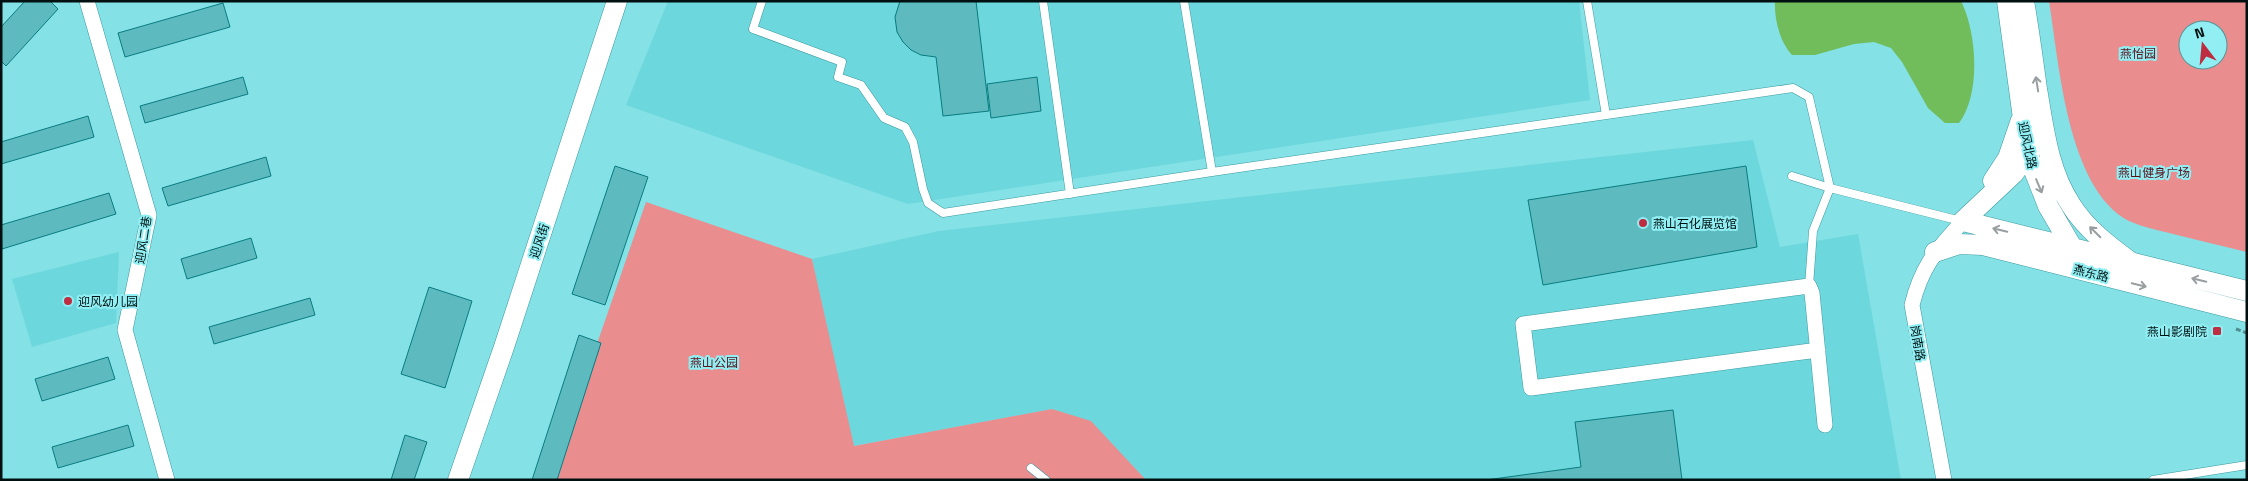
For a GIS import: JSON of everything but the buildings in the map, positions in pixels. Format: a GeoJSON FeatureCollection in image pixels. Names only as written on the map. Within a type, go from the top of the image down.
{"type":"FeatureCollection","features":[{"type":"Feature","properties":{"kind":"street","name":"迎风二巷"},"geometry":{"type":"LineString","coordinates":[[87,1],[149,216],[125,330],[167,480]]}},
{"type":"Feature","properties":{"kind":"street","name":"迎风街"},"geometry":{"type":"LineString","coordinates":[[458,480],[504,347],[616,1]]}},
{"type":"Feature","properties":{"kind":"street","name":"迎风北路"},"geometry":{"type":"LineString","coordinates":[[2006,1],[2032,113],[2028,155],[2048,206],[2071,248],[2092,273]]}},
{"type":"Feature","properties":{"kind":"street"},"geometry":{"type":"LineString","coordinates":[[2024,1],[2032,113],[2052,167],[2072,206],[2085,222],[2112,249],[2132,263]]}},
{"type":"Feature","properties":{"kind":"street"},"geometry":{"type":"LineString","coordinates":[[1963,221],[2008,158],[2032,113]]}},
{"type":"Feature","properties":{"kind":"street"},"geometry":{"type":"LineString","coordinates":[[1963,221],[2014,173],[2028,155]]}},
{"type":"Feature","properties":{"kind":"street","name":"燕东路"},"geometry":{"type":"LineString","coordinates":[[1963,221],[2247,291]]}},
{"type":"Feature","properties":{"kind":"street","name":"岗南路"},"geometry":{"type":"LineString","coordinates":[[1944,480],[1912,305],[1918,280],[1935,252],[1963,221]]}},
{"type":"Feature","properties":{"kind":"street","name":"燕东路"},"geometry":{"type":"LineString","coordinates":[[1935,252],[1959,244],[1983,245],[2247,312]]}},
{"type":"Feature","properties":{"kind":"street"},"geometry":{"type":"LineString","coordinates":[[1818,350],[1531,388],[1523,324],[1810,286],[1812,294],[1818,350],[1825,425]]}},
{"type":"Feature","properties":{"kind":"lane"},"geometry":{"type":"LineString","coordinates":[[762,1],[752,29],[842,62],[838,78],[861,85],[884,118],[905,127],[913,142],[923,189],[928,203],[943,213],[1793,88],[1809,97],[1830,188],[1813,231],[1810,286]]}},
{"type":"Feature","properties":{"kind":"lane"},"geometry":{"type":"LineString","coordinates":[[1042,1],[1070,194]]}},
{"type":"Feature","properties":{"kind":"lane"},"geometry":{"type":"LineString","coordinates":[[1184,1],[1212,172]]}},
{"type":"Feature","properties":{"kind":"lane"},"geometry":{"type":"LineString","coordinates":[[1587,1],[1606,115]]}},
{"type":"Feature","properties":{"kind":"lane"},"geometry":{"type":"LineString","coordinates":[[1792,176],[1830,188],[1963,221]]}},
{"type":"Feature","properties":{"kind":"lane"},"geometry":{"type":"LineString","coordinates":[[2153,480],[2247,465]]}},
{"type":"Feature","properties":{"kind":"lane"},"geometry":{"type":"LineString","coordinates":[[1031,468],[1046,480]]}},
{"type":"Feature","properties":{"kind":"shaded area"},"geometry":{"type":"Polygon","coordinates":[[[668,1],[1579,1],[1590,100],[908,204],[626,105],[668,1]]]}},
{"type":"Feature","properties":{"kind":"shaded area"},"geometry":{"type":"Polygon","coordinates":[[[1775,1],[1961,1],[1971,29],[1974,80],[1966,111],[1959,123],[1945,123],[1928,108],[1902,62],[1891,48],[1874,42],[1854,44],[1815,55],[1792,55],[1784,44],[1779,30],[1775,1]]]}},
{"type":"Feature","properties":{"kind":"shaded area"},"geometry":{"type":"Polygon","coordinates":[[[1753,140],[1780,247],[1858,234],[1901,480],[1146,480],[1091,422],[1052,409],[853,446],[812,259],[939,231],[1753,140]]]}},
{"type":"Feature","properties":{"kind":"shaded area","name":"迎风幼儿园"},"geometry":{"type":"Polygon","coordinates":[[[119,252],[116,323],[32,347],[12,279],[119,252]]]}},
{"type":"Feature","properties":{"kind":"green space"},"geometry":{"type":"Polygon","coordinates":[[[2049,1],[2247,1],[2247,252],[2139,225],[2129,221],[2108,205],[2092,182],[2079,153],[2062,89],[2049,1]]]}},
{"type":"Feature","properties":{"kind":"green space","name":"燕山公园"},"geometry":{"type":"Polygon","coordinates":[[[646,202],[812,259],[854,446],[1052,409],[1091,421],[1146,480],[550,480],[646,202]]]}},
{"type":"Feature","properties":{"kind":"place","name":"燕山石化展览馆"},"geometry":{"type":"Point","coordinates":[1643,223]}},
{"type":"Feature","properties":{"kind":"place","name":"迎风幼儿园"},"geometry":{"type":"Point","coordinates":[68,301]}},
{"type":"Feature","properties":{"kind":"place","name":"燕山影剧院"},"geometry":{"type":"Point","coordinates":[2217,331]}},
{"type":"Feature","properties":{"kind":"park label","name":"燕怡园"},"geometry":{"type":"Point","coordinates":[2138,53]}},
{"type":"Feature","properties":{"kind":"park label","name":"燕山健身广场"},"geometry":{"type":"Point","coordinates":[2154,172]}}]}
